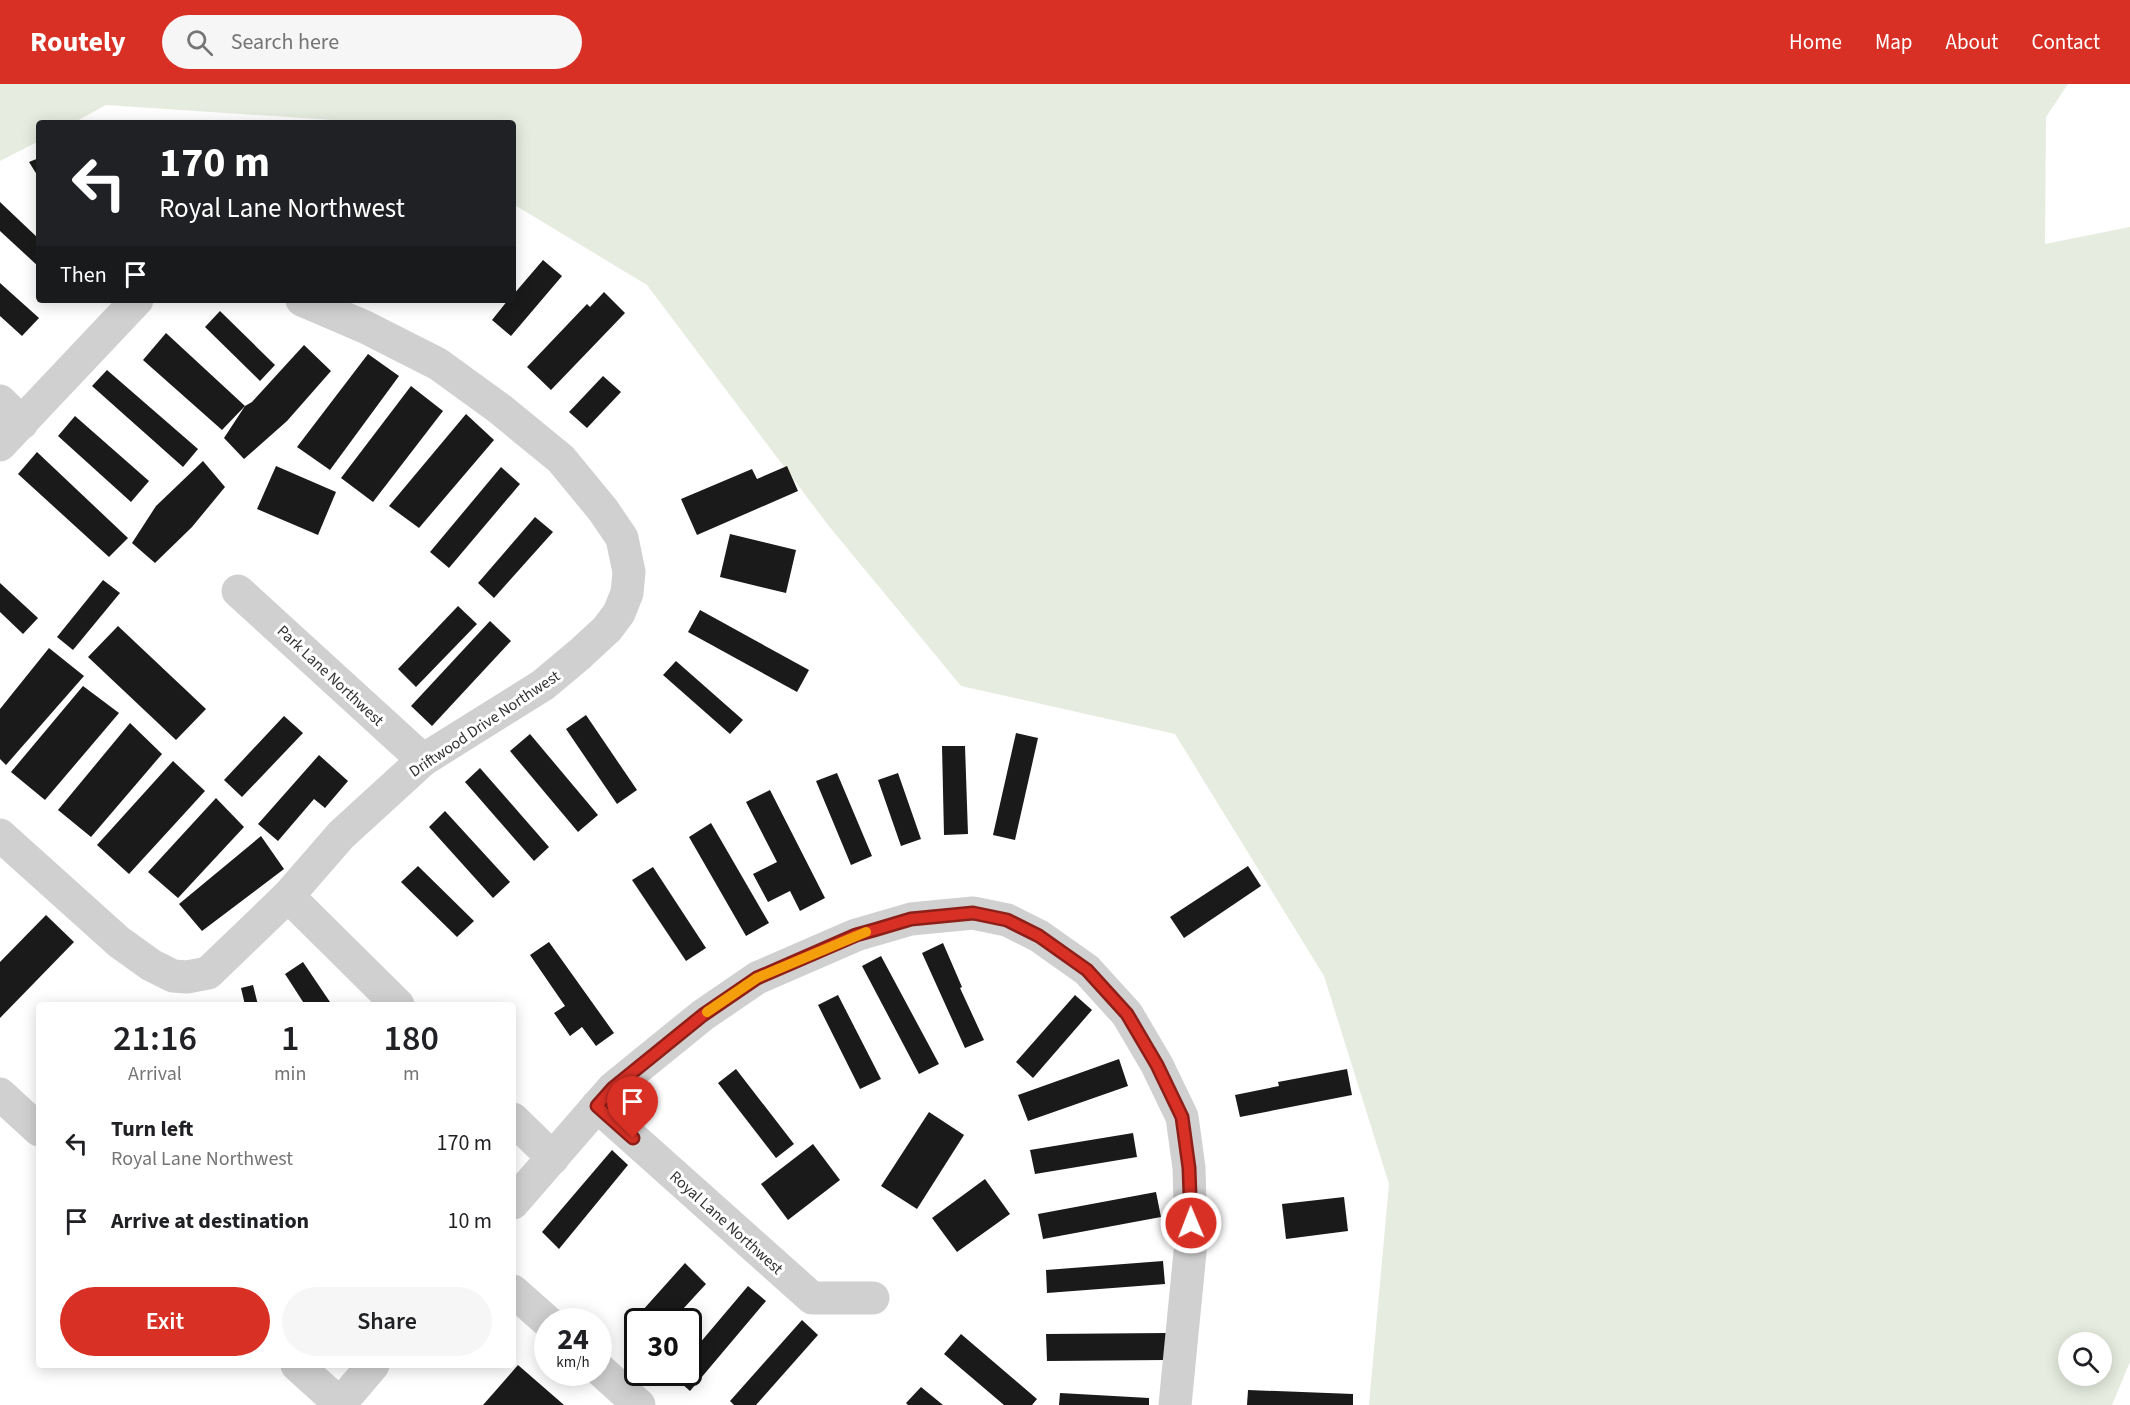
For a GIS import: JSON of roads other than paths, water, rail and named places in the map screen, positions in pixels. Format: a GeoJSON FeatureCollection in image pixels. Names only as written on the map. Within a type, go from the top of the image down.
{"type":"FeatureCollection","features":[{"type":"Feature","properties":{"kind":"street"},"geometry":{"type":"LineString","coordinates":[[7,423],[134,303]]}},
{"type":"Feature","properties":{"kind":"street","name":"Driftwood Drive Northwest"},"geometry":{"type":"LineString","coordinates":[[0,835],[118,942],[151,965],[173,976],[208,974],[288,896],[341,835],[423,760],[543,686],[580,654],[619,613],[627,593],[629,572],[622,538],[603,510],[561,459],[500,409],[438,364],[365,327],[309,303]]}},
{"type":"Feature","properties":{"kind":"street","name":"Park Lane Northwest"},"geometry":{"type":"LineString","coordinates":[[238,591],[423,760]]}},
{"type":"Feature","properties":{"kind":"street"},"geometry":{"type":"LineString","coordinates":[[288,896],[395,1002]]}},
{"type":"Feature","properties":{"kind":"street"},"geometry":{"type":"LineString","coordinates":[[516,1200],[613,1088],[703,1015],[757,978],[856,935],[911,919],[973,913],[1007,920],[1039,936],[1087,970],[1127,1014],[1157,1065],[1182,1117],[1189,1168],[1191,1242],[1175,1405]]}},
{"type":"Feature","properties":{"kind":"street"},"geometry":{"type":"LineString","coordinates":[[0,1094],[36,1127]]}},
{"type":"Feature","properties":{"kind":"street","name":"Royal Lane Northwest"},"geometry":{"type":"LineString","coordinates":[[597,1106],[812,1298],[873,1298]]}},
{"type":"Feature","properties":{"kind":"street"},"geometry":{"type":"LineString","coordinates":[[516,1122],[553,1158]]}},
{"type":"Feature","properties":{"kind":"street"},"geometry":{"type":"LineString","coordinates":[[516,1294],[534,1310]]}},
{"type":"Feature","properties":{"kind":"street"},"geometry":{"type":"LineString","coordinates":[[300,1368],[340,1404],[370,1368]]}},
{"type":"Feature","properties":{"kind":"street"},"geometry":{"type":"LineString","coordinates":[[612,1381],[639,1405]]}}]}
